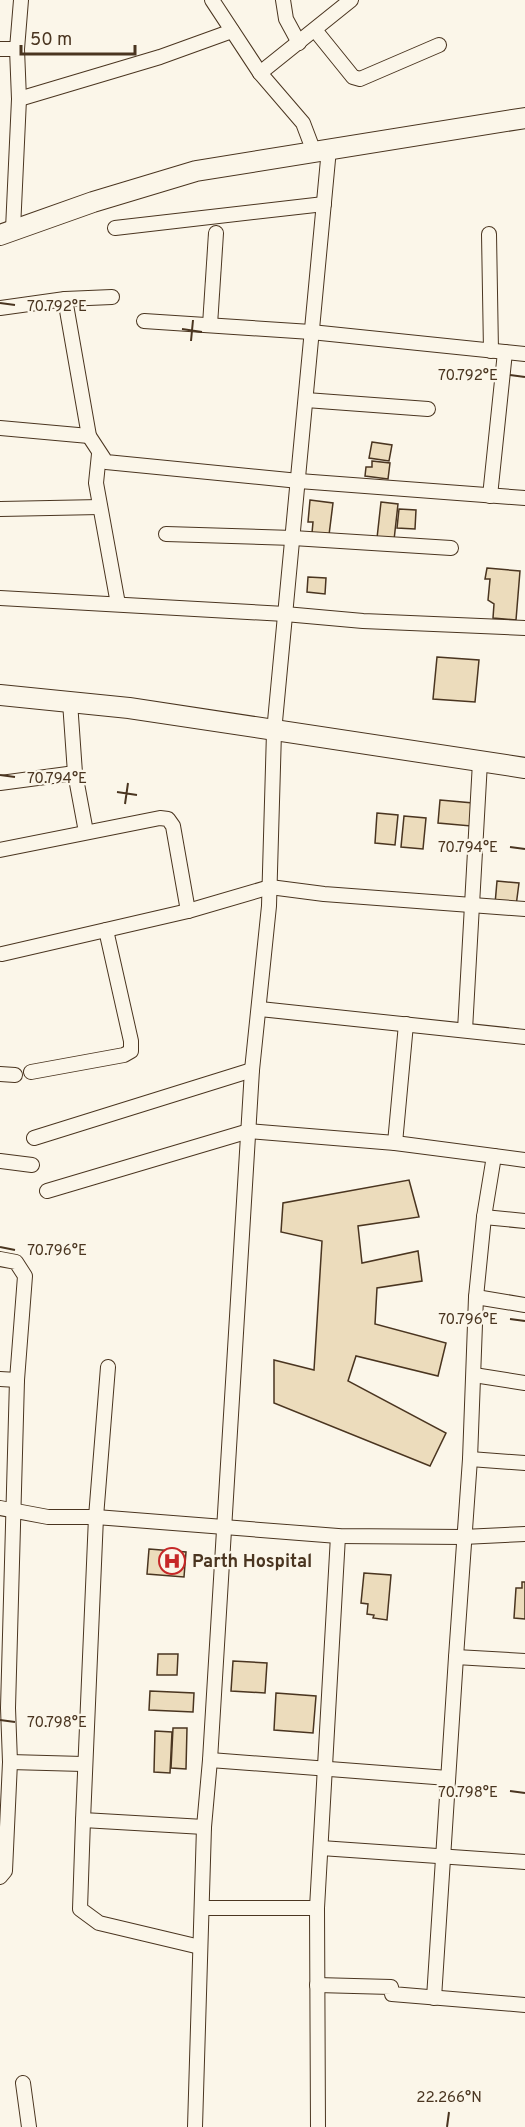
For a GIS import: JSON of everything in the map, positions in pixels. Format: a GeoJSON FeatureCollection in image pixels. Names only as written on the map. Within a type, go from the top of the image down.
{"type":"FeatureCollection","features":[{"type":"Feature","properties":{"kind":"street"},"geometry":{"type":"LineString","coordinates":[[21,0],[17,49],[19,99],[7,232],[196,171],[525,118]]}},
{"type":"Feature","properties":{"kind":"street"},"geometry":{"type":"LineString","coordinates":[[195,2127],[204,1827],[252,1070],[260,1009],[270,887],[274,732],[324,204],[321,151],[303,123],[260,73],[213,0]]}},
{"type":"Feature","properties":{"kind":"street"},"geometry":{"type":"LineString","coordinates":[[283,0],[286,19],[299,43]]}},
{"type":"Feature","properties":{"kind":"street"},"geometry":{"type":"LineString","coordinates":[[260,73],[351,0]]}},
{"type":"Feature","properties":{"kind":"street"},"geometry":{"type":"LineString","coordinates":[[315,30],[353,77],[360,79],[439,45]]}},
{"type":"Feature","properties":{"kind":"street"},"geometry":{"type":"LineString","coordinates":[[19,99],[160,57],[232,32]]}},
{"type":"Feature","properties":{"kind":"street"},"geometry":{"type":"LineString","coordinates":[[0,49],[17,49]]}},
{"type":"Feature","properties":{"kind":"street"},"geometry":{"type":"LineString","coordinates":[[115,228],[324,204]]}},
{"type":"Feature","properties":{"kind":"street"},"geometry":{"type":"LineString","coordinates":[[210,325],[216,233]]}},
{"type":"Feature","properties":{"kind":"street"},"geometry":{"type":"LineString","coordinates":[[489,234],[498,351],[490,496]]}},
{"type":"Feature","properties":{"kind":"street"},"geometry":{"type":"LineString","coordinates":[[0,308],[65,299],[112,297]]}},
{"type":"Feature","properties":{"kind":"street"},"geometry":{"type":"LineString","coordinates":[[65,299],[89,436],[106,462],[117,465],[299,481],[525,498]]}},
{"type":"Feature","properties":{"kind":"street"},"geometry":{"type":"LineString","coordinates":[[144,321],[311,332],[525,354]]}},
{"type":"Feature","properties":{"kind":"street"},"geometry":{"type":"LineString","coordinates":[[306,400],[428,409]]}},
{"type":"Feature","properties":{"kind":"street"},"geometry":{"type":"LineString","coordinates":[[0,428],[89,436]]}},
{"type":"Feature","properties":{"kind":"street"},"geometry":{"type":"LineString","coordinates":[[99,454],[96,483],[118,604]]}},
{"type":"Feature","properties":{"kind":"street"},"geometry":{"type":"LineString","coordinates":[[0,509],[100,507]]}},
{"type":"Feature","properties":{"kind":"street"},"geometry":{"type":"LineString","coordinates":[[166,534],[293,538],[452,548]]}},
{"type":"Feature","properties":{"kind":"street"},"geometry":{"type":"LineString","coordinates":[[0,598],[285,614],[363,621],[525,628]]}},
{"type":"Feature","properties":{"kind":"street"},"geometry":{"type":"LineString","coordinates":[[0,695],[129,708],[274,732],[525,768]]}},
{"type":"Feature","properties":{"kind":"street"},"geometry":{"type":"LineString","coordinates":[[70,702],[75,773],[86,832]]}},
{"type":"Feature","properties":{"kind":"street"},"geometry":{"type":"LineString","coordinates":[[465,1030],[480,762]]}},
{"type":"Feature","properties":{"kind":"street"},"geometry":{"type":"LineString","coordinates":[[0,783],[75,773]]}},
{"type":"Feature","properties":{"kind":"street"},"geometry":{"type":"LineString","coordinates":[[0,850],[160,818],[168,819],[173,826],[188,911]]}},
{"type":"Feature","properties":{"kind":"street"},"geometry":{"type":"LineString","coordinates":[[2,954],[188,911],[270,887],[324,894],[525,909]]}},
{"type":"Feature","properties":{"kind":"street"},"geometry":{"type":"LineString","coordinates":[[32,1072],[124,1055],[131,1051],[131,1041],[106,930]]}},
{"type":"Feature","properties":{"kind":"street"},"geometry":{"type":"LineString","coordinates":[[260,1009],[525,1037]]}},
{"type":"Feature","properties":{"kind":"street"},"geometry":{"type":"LineString","coordinates":[[394,1143],[406,1024]]}},
{"type":"Feature","properties":{"kind":"street"},"geometry":{"type":"LineString","coordinates":[[34,1138],[252,1070]]}},
{"type":"Feature","properties":{"kind":"street"},"geometry":{"type":"LineString","coordinates":[[0,1074],[15,1075]]}},
{"type":"Feature","properties":{"kind":"street"},"geometry":{"type":"LineString","coordinates":[[47,1191],[249,1131],[394,1143],[525,1160]]}},
{"type":"Feature","properties":{"kind":"street"},"geometry":{"type":"LineString","coordinates":[[434,1998],[470,1459],[476,1297],[484,1217],[494,1156]]}},
{"type":"Feature","properties":{"kind":"street"},"geometry":{"type":"LineString","coordinates":[[0,1161],[32,1165]]}},
{"type":"Feature","properties":{"kind":"street"},"geometry":{"type":"LineString","coordinates":[[484,1217],[525,1221]]}},
{"type":"Feature","properties":{"kind":"street"},"geometry":{"type":"LineString","coordinates":[[0,1259],[16,1262],[25,1276],[7,1509],[4,1732],[10,1762],[5,1871],[0,1877]]}},
{"type":"Feature","properties":{"kind":"street"},"geometry":{"type":"LineString","coordinates":[[476,1297],[525,1305]]}},
{"type":"Feature","properties":{"kind":"street"},"geometry":{"type":"LineString","coordinates":[[108,1367],[96,1517],[83,1764],[80,1909],[99,1923],[200,1947]]}},
{"type":"Feature","properties":{"kind":"street"},"geometry":{"type":"LineString","coordinates":[[474,1375],[525,1383]]}},
{"type":"Feature","properties":{"kind":"street"},"geometry":{"type":"LineString","coordinates":[[0,1378],[16,1380]]}},
{"type":"Feature","properties":{"kind":"street"},"geometry":{"type":"LineString","coordinates":[[470,1459],[525,1463]]}},
{"type":"Feature","properties":{"kind":"street"},"geometry":{"type":"LineString","coordinates":[[7,1509],[48,1517],[96,1517],[338,1536],[463,1538],[525,1534]]}},
{"type":"Feature","properties":{"kind":"street"},"geometry":{"type":"LineString","coordinates":[[318,2127],[317,1908],[323,1768],[338,1536]]}},
{"type":"Feature","properties":{"kind":"street"},"geometry":{"type":"LineString","coordinates":[[456,1657],[525,1661]]}},
{"type":"Feature","properties":{"kind":"street"},"geometry":{"type":"LineString","coordinates":[[210,1760],[448,1778]]}},
{"type":"Feature","properties":{"kind":"street"},"geometry":{"type":"LineString","coordinates":[[10,1762],[83,1764]]}},
{"type":"Feature","properties":{"kind":"street"},"geometry":{"type":"LineString","coordinates":[[82,1820],[204,1827]]}},
{"type":"Feature","properties":{"kind":"street"},"geometry":{"type":"LineString","coordinates":[[321,1848],[525,1862]]}},
{"type":"Feature","properties":{"kind":"street"},"geometry":{"type":"LineString","coordinates":[[202,1908],[317,1908]]}},
{"type":"Feature","properties":{"kind":"street"},"geometry":{"type":"LineString","coordinates":[[317,1985],[391,1987],[392,1994],[525,2006]]}},
{"type":"Feature","properties":{"kind":"street"},"geometry":{"type":"LineString","coordinates":[[23,2083],[29,2127]]}},
{"type":"Feature","properties":{"kind":"building"},"geometry":{"type":"Polygon","coordinates":[[[372,442],[392,445],[389,461],[369,458],[372,442]]]}},
{"type":"Feature","properties":{"kind":"building"},"geometry":{"type":"Polygon","coordinates":[[[372,461],[390,463],[388,479],[365,476],[366,467],[372,467],[372,461]]]}},
{"type":"Feature","properties":{"kind":"building"},"geometry":{"type":"Polygon","coordinates":[[[310,500],[333,503],[329,535],[312,533],[313,522],[308,522],[310,500]]]}},
{"type":"Feature","properties":{"kind":"building"},"geometry":{"type":"Polygon","coordinates":[[[381,502],[398,504],[394,540],[377,538],[381,502]]]}},
{"type":"Feature","properties":{"kind":"building"},"geometry":{"type":"Polygon","coordinates":[[[399,509],[416,510],[415,529],[397,528],[399,509]]]}},
{"type":"Feature","properties":{"kind":"building"},"geometry":{"type":"Polygon","coordinates":[[[487,568],[520,571],[516,620],[493,618],[494,604],[488,600],[490,579],[485,579],[487,568]]]}},
{"type":"Feature","properties":{"kind":"building"},"geometry":{"type":"Polygon","coordinates":[[[308,577],[326,578],[325,594],[307,592],[308,577]]]}},
{"type":"Feature","properties":{"kind":"building"},"geometry":{"type":"Polygon","coordinates":[[[437,657],[479,660],[475,702],[433,699],[437,657]]]}},
{"type":"Feature","properties":{"kind":"building"},"geometry":{"type":"Polygon","coordinates":[[[440,800],[473,803],[471,826],[438,823],[440,800]]]}},
{"type":"Feature","properties":{"kind":"building"},"geometry":{"type":"Polygon","coordinates":[[[377,813],[398,815],[395,845],[375,843],[377,813]]]}},
{"type":"Feature","properties":{"kind":"building"},"geometry":{"type":"Polygon","coordinates":[[[404,816],[426,818],[423,849],[401,847],[404,816]]]}},
{"type":"Feature","properties":{"kind":"building"},"geometry":{"type":"Polygon","coordinates":[[[497,881],[519,883],[516,906],[495,904],[497,881]]]}},
{"type":"Feature","properties":{"kind":"building"},"geometry":{"type":"Polygon","coordinates":[[[409,1180],[419,1217],[358,1226],[362,1263],[418,1251],[422,1281],[377,1288],[375,1324],[446,1343],[438,1376],[356,1356],[348,1381],[446,1433],[430,1466],[274,1403],[274,1360],[314,1370],[322,1241],[281,1232],[283,1203],[409,1180]]]}},
{"type":"Feature","properties":{"kind":"building"},"geometry":{"type":"Polygon","coordinates":[[[149,1549],[186,1552],[184,1577],[147,1574],[149,1549]]]}},
{"type":"Feature","properties":{"kind":"building"},"geometry":{"type":"Polygon","coordinates":[[[364,1573],[391,1575],[387,1620],[373,1618],[374,1615],[367,1614],[368,1604],[361,1603],[364,1573]]]}},
{"type":"Feature","properties":{"kind":"building"},"geometry":{"type":"Polygon","coordinates":[[[522,1582],[525,1582],[525,1619],[514,1618],[516,1588],[522,1588],[522,1582]]]}},
{"type":"Feature","properties":{"kind":"building"},"geometry":{"type":"Polygon","coordinates":[[[158,1654],[178,1654],[177,1675],[157,1675],[158,1654]]]}},
{"type":"Feature","properties":{"kind":"building"},"geometry":{"type":"Polygon","coordinates":[[[233,1661],[267,1663],[265,1693],[231,1691],[233,1661]]]}},
{"type":"Feature","properties":{"kind":"building"},"geometry":{"type":"Polygon","coordinates":[[[150,1691],[194,1693],[193,1712],[149,1710],[150,1691]]]}},
{"type":"Feature","properties":{"kind":"building"},"geometry":{"type":"Polygon","coordinates":[[[276,1693],[316,1696],[313,1733],[274,1730],[276,1693]]]}},
{"type":"Feature","properties":{"kind":"building"},"geometry":{"type":"Polygon","coordinates":[[[173,1728],[187,1728],[186,1769],[171,1768],[173,1728]]]}},
{"type":"Feature","properties":{"kind":"building"},"geometry":{"type":"Polygon","coordinates":[[[155,1731],[172,1732],[170,1773],[154,1772],[155,1731]]]}},
{"type":"Feature","properties":{"kind":"place","name":"Parth Hospital"},"geometry":{"type":"Point","coordinates":[172,1561]}}]}
